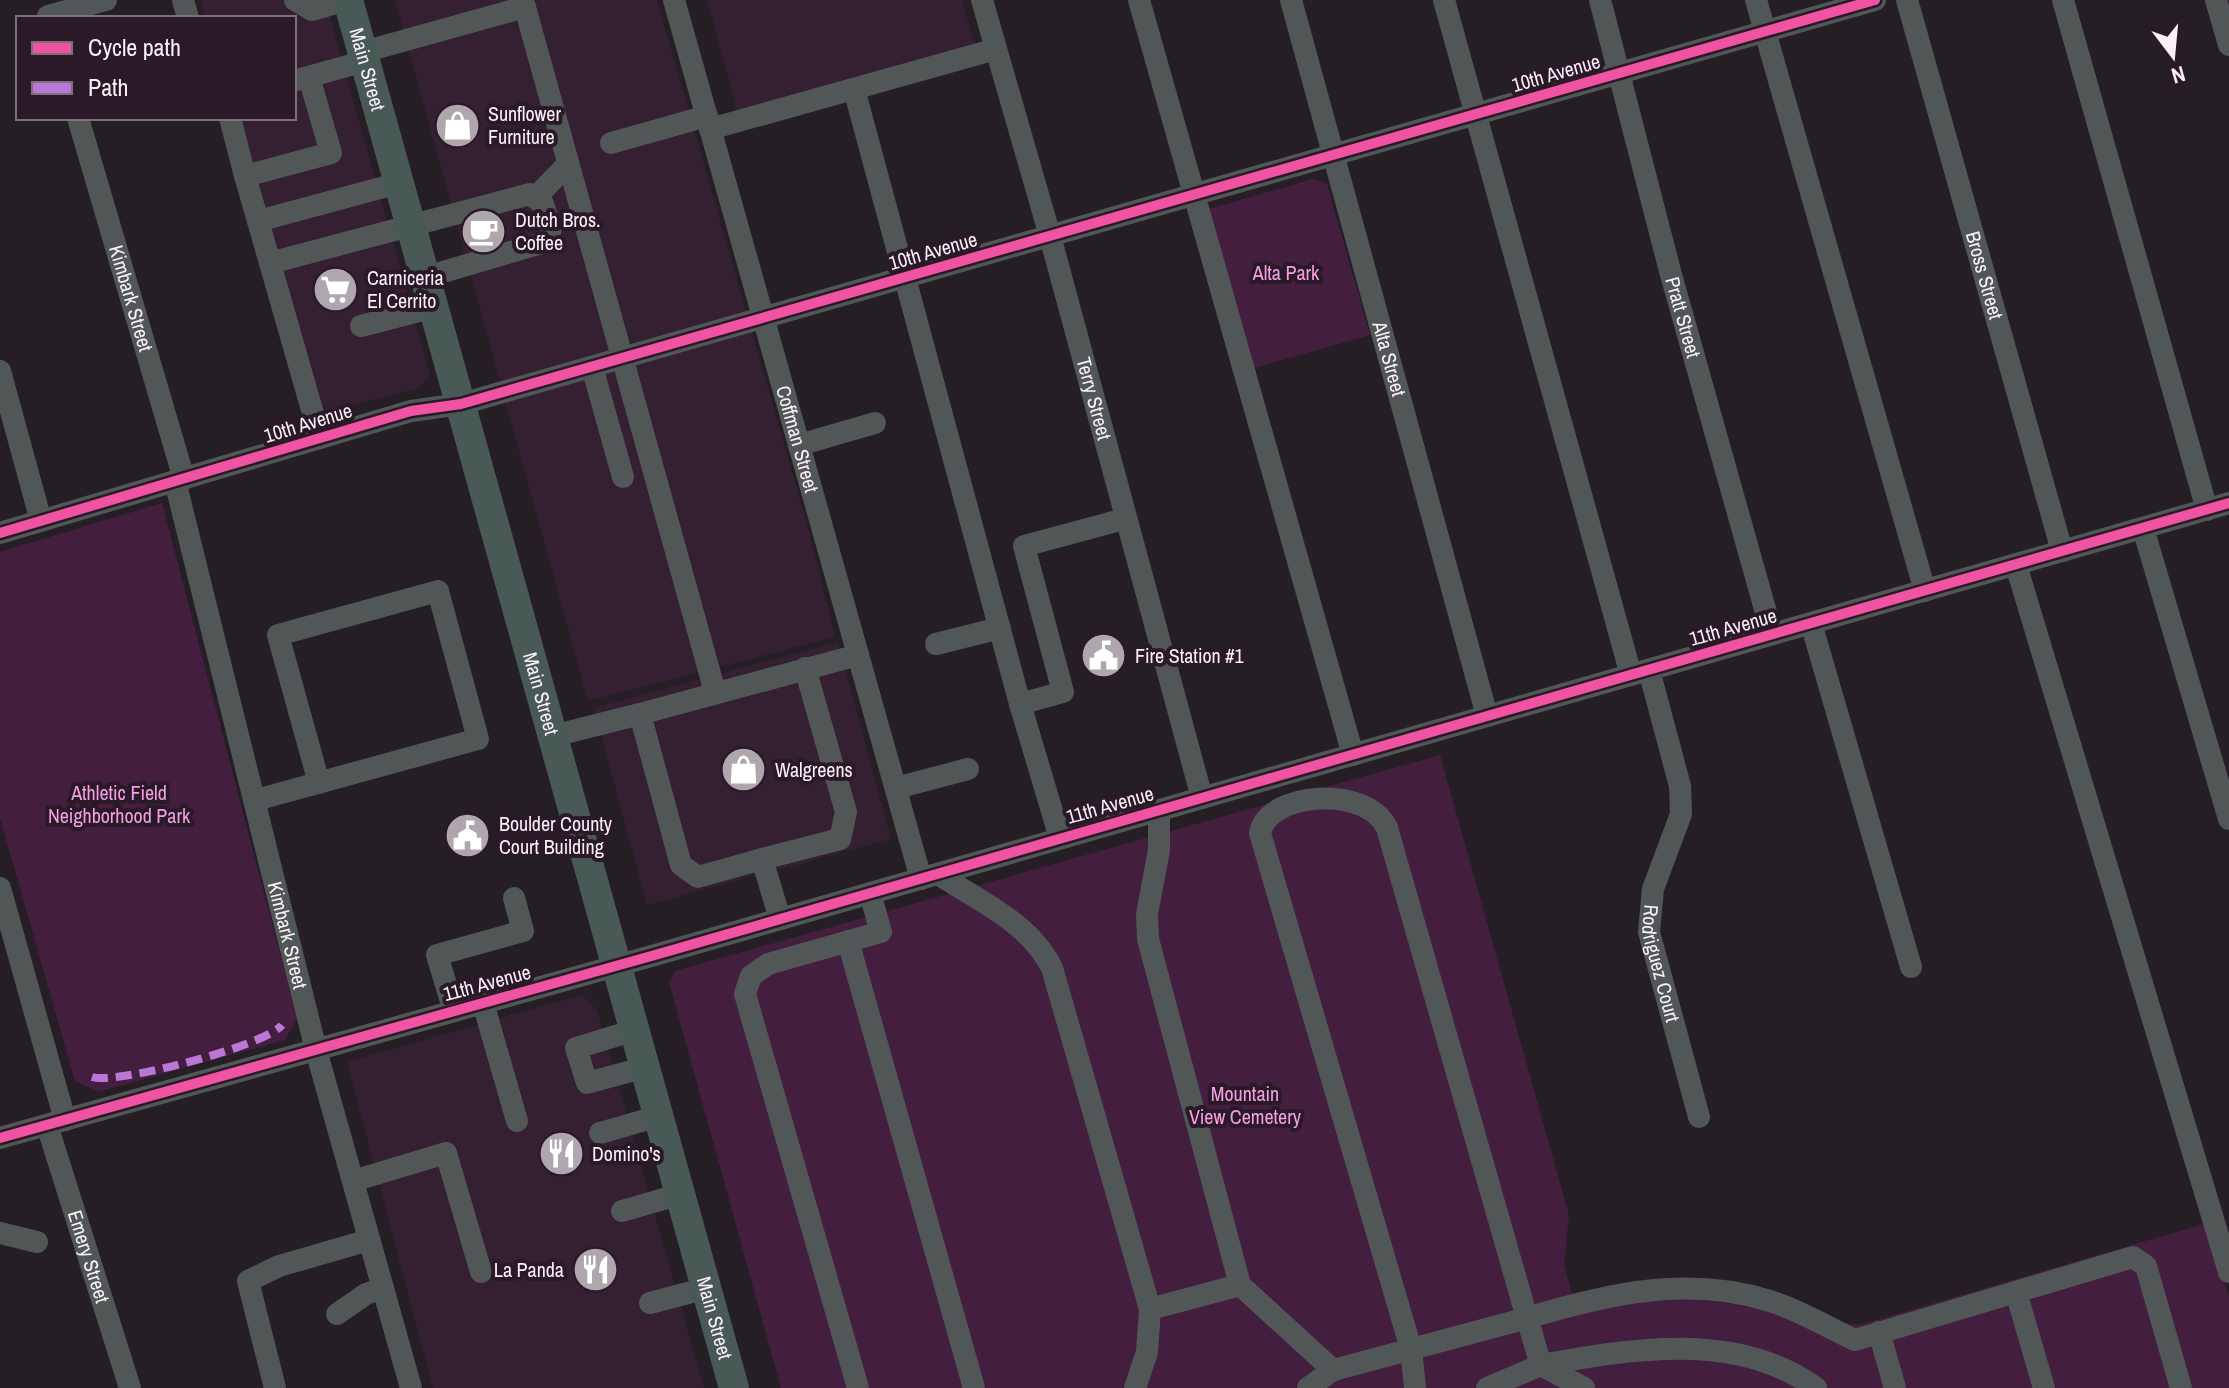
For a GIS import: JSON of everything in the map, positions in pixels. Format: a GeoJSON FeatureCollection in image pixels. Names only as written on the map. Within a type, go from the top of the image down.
{"type":"FeatureCollection","features":[{"type":"Feature","properties":{"kind":"highway","name":"Main Street"},"geometry":{"type":"LineString","coordinates":[[348,0],[734,1388]]}},
{"type":"Feature","properties":{"kind":"street"},"geometry":{"type":"LineString","coordinates":[[47,11],[106,0]]}},
{"type":"Feature","properties":{"kind":"street"},"geometry":{"type":"LineString","coordinates":[[305,3],[348,0]]}},
{"type":"Feature","properties":{"kind":"street","name":"Coffman Street"},"geometry":{"type":"LineString","coordinates":[[674,0],[896,788],[930,876]]}},
{"type":"Feature","properties":{"kind":"street","name":"Terry Street"},"geometry":{"type":"LineString","coordinates":[[982,0],[1050,236],[1124,519],[1202,798]]}},
{"type":"Feature","properties":{"kind":"street"},"geometry":{"type":"LineString","coordinates":[[1139,0],[1353,755]]}},
{"type":"Feature","properties":{"kind":"street","name":"Alta Street"},"geometry":{"type":"LineString","coordinates":[[1291,0],[1487,716]]}},
{"type":"Feature","properties":{"kind":"street","name":"Rodriguez Court"},"geometry":{"type":"LineString","coordinates":[[1444,0],[1640,672],[1680,786],[1681,814],[1653,889],[1649,932],[1699,1117]]}},
{"type":"Feature","properties":{"kind":"street","name":"Pratt Street"},"geometry":{"type":"LineString","coordinates":[[1600,0],[1670,271],[1772,634]]}},
{"type":"Feature","properties":{"kind":"street"},"geometry":{"type":"LineString","coordinates":[[1756,0],[1925,591]]}},
{"type":"Feature","properties":{"kind":"street","name":"10th Avenue"},"geometry":{"type":"LineString","coordinates":[[0,533],[411,411],[461,404],[1875,0]]}},
{"type":"Feature","properties":{"kind":"street","name":"Bross Street"},"geometry":{"type":"LineString","coordinates":[[1907,0],[2062,551]]}},
{"type":"Feature","properties":{"kind":"street"},"geometry":{"type":"LineString","coordinates":[[2063,0],[2207,510]]}},
{"type":"Feature","properties":{"kind":"street"},"geometry":{"type":"LineString","coordinates":[[2216,0],[2229,45]]}},
{"type":"Feature","properties":{"kind":"street"},"geometry":{"type":"LineString","coordinates":[[245,176],[331,153],[301,79],[524,3],[715,692]]}},
{"type":"Feature","properties":{"kind":"street"},"geometry":{"type":"LineString","coordinates":[[611,143],[854,89],[996,49]]}},
{"type":"Feature","properties":{"kind":"street"},"geometry":{"type":"LineString","coordinates":[[854,89],[1020,704],[1060,838]]}},
{"type":"Feature","properties":{"kind":"street","name":"Kimbark Street"},"geometry":{"type":"LineString","coordinates":[[79,120],[180,480],[316,1050],[411,1388]]}},
{"type":"Feature","properties":{"kind":"street"},"geometry":{"type":"LineString","coordinates":[[231,120],[320,438]]}},
{"type":"Feature","properties":{"kind":"street"},"geometry":{"type":"LineString","coordinates":[[535,198],[568,164]]}},
{"type":"Feature","properties":{"kind":"street"},"geometry":{"type":"LineString","coordinates":[[258,221],[399,183]]}},
{"type":"Feature","properties":{"kind":"street"},"geometry":{"type":"LineString","coordinates":[[270,263],[530,194],[543,204],[551,229],[545,242],[426,277]]}},
{"type":"Feature","properties":{"kind":"street"},"geometry":{"type":"LineString","coordinates":[[361,326],[434,307]]}},
{"type":"Feature","properties":{"kind":"street"},"geometry":{"type":"LineString","coordinates":[[592,367],[623,477]]}},
{"type":"Feature","properties":{"kind":"street"},"geometry":{"type":"LineString","coordinates":[[0,371],[41,521]]}},
{"type":"Feature","properties":{"kind":"street"},"geometry":{"type":"LineString","coordinates":[[799,445],[875,423]]}},
{"type":"Feature","properties":{"kind":"street","name":"11th Avenue"},"geometry":{"type":"LineString","coordinates":[[0,1138],[618,966],[2229,503]]}},
{"type":"Feature","properties":{"kind":"street"},"geometry":{"type":"LineString","coordinates":[[1020,704],[1063,692],[1024,546],[1124,519]]}},
{"type":"Feature","properties":{"kind":"street"},"geometry":{"type":"LineString","coordinates":[[2143,528],[2229,819]]}},
{"type":"Feature","properties":{"kind":"street"},"geometry":{"type":"LineString","coordinates":[[2016,565],[2229,1272]]}},
{"type":"Feature","properties":{"kind":"street"},"geometry":{"type":"LineString","coordinates":[[256,800],[319,783],[478,739],[438,591],[278,635],[319,783]]}},
{"type":"Feature","properties":{"kind":"street"},"geometry":{"type":"LineString","coordinates":[[1811,623],[1911,967]]}},
{"type":"Feature","properties":{"kind":"street"},"geometry":{"type":"LineString","coordinates":[[936,644],[1000,628]]}},
{"type":"Feature","properties":{"kind":"street"},"geometry":{"type":"LineString","coordinates":[[553,736],[858,655]]}},
{"type":"Feature","properties":{"kind":"street"},"geometry":{"type":"LineString","coordinates":[[640,714],[681,865],[698,877],[840,839],[846,812],[805,668]]}},
{"type":"Feature","properties":{"kind":"street"},"geometry":{"type":"LineString","coordinates":[[896,788],[968,769]]}},
{"type":"Feature","properties":{"kind":"street"},"geometry":{"type":"LineString","coordinates":[[1415,1388],[1411,1349],[1260,833],[1266,820],[1300,803],[1323,797],[1349,799],[1378,814],[1387,828],[1548,1388]]}},
{"type":"Feature","properties":{"kind":"street"},"geometry":{"type":"LineString","coordinates":[[1159,810],[1159,850],[1147,914],[1148,939],[1240,1285],[1333,1370]]}},
{"type":"Feature","properties":{"kind":"street"},"geometry":{"type":"LineString","coordinates":[[762,859],[780,919]]}},
{"type":"Feature","properties":{"kind":"street"},"geometry":{"type":"LineString","coordinates":[[930,876],[1022,929],[1044,952],[1052,968],[1150,1309],[1147,1352],[1135,1388]]}},
{"type":"Feature","properties":{"kind":"street","name":"Emery Street"},"geometry":{"type":"LineString","coordinates":[[0,888],[56,1122],[130,1388]]}},
{"type":"Feature","properties":{"kind":"street"},"geometry":{"type":"LineString","coordinates":[[858,1388],[745,994],[751,976],[764,966],[881,932],[870,893]]}},
{"type":"Feature","properties":{"kind":"street"},"geometry":{"type":"LineString","coordinates":[[454,1011],[437,955],[523,931],[514,898]]}},
{"type":"Feature","properties":{"kind":"street"},"geometry":{"type":"LineString","coordinates":[[848,941],[974,1388]]}},
{"type":"Feature","properties":{"kind":"street"},"geometry":{"type":"LineString","coordinates":[[483,1003],[517,1121]]}},
{"type":"Feature","properties":{"kind":"street"},"geometry":{"type":"LineString","coordinates":[[635,1030],[576,1048],[587,1083],[646,1067]]}},
{"type":"Feature","properties":{"kind":"street"},"geometry":{"type":"LineString","coordinates":[[600,1133],[659,1116]]}},
{"type":"Feature","properties":{"kind":"street"},"geometry":{"type":"LineString","coordinates":[[353,1181],[446,1153],[481,1272]]}},
{"type":"Feature","properties":{"kind":"street"},"geometry":{"type":"LineString","coordinates":[[622,1211],[681,1194]]}},
{"type":"Feature","properties":{"kind":"street"},"geometry":{"type":"LineString","coordinates":[[0,1233],[37,1242]]}},
{"type":"Feature","properties":{"kind":"street"},"geometry":{"type":"LineString","coordinates":[[275,1388],[248,1281],[256,1274],[279,1266],[369,1240]]}},
{"type":"Feature","properties":{"kind":"street"},"geometry":{"type":"LineString","coordinates":[[1308,1388],[1333,1370],[1639,1290],[1678,1288],[1770,1301],[1855,1340],[2129,1258],[2140,1259],[2148,1270],[2181,1388]]}},
{"type":"Feature","properties":{"kind":"street"},"geometry":{"type":"LineString","coordinates":[[1150,1309],[1240,1285]]}},
{"type":"Feature","properties":{"kind":"street"},"geometry":{"type":"LineString","coordinates":[[337,1314],[366,1294],[383,1288]]}},
{"type":"Feature","properties":{"kind":"street"},"geometry":{"type":"LineString","coordinates":[[650,1303],[707,1288]]}},
{"type":"Feature","properties":{"kind":"street"},"geometry":{"type":"LineString","coordinates":[[2016,1292],[2044,1388]]}},
{"type":"Feature","properties":{"kind":"street"},"geometry":{"type":"LineString","coordinates":[[1879,1332],[1895,1388]]}},
{"type":"Feature","properties":{"kind":"street"},"geometry":{"type":"LineString","coordinates":[[1487,1388],[1541,1365],[1642,1349],[1679,1348],[1740,1355],[1780,1367],[1816,1388]]}},
{"type":"Feature","properties":{"kind":"street"},"geometry":{"type":"LineString","coordinates":[[1541,1365],[1584,1388]]}},
{"type":"Feature","properties":{"kind":"shaded area"},"geometry":{"type":"Polygon","coordinates":[[[201,0],[325,0],[430,375],[420,388],[316,414],[234,120],[296,120],[296,16],[205,16],[201,0]]]}},
{"type":"Feature","properties":{"kind":"shaded area"},"geometry":{"type":"Polygon","coordinates":[[[395,0],[657,0],[808,528],[835,637],[588,701],[395,0]]]}},
{"type":"Feature","properties":{"kind":"shaded area"},"geometry":{"type":"Polygon","coordinates":[[[707,0],[962,0],[978,57],[742,128],[707,0]]]}},
{"type":"Feature","properties":{"kind":"shaded area"},"geometry":{"type":"Polygon","coordinates":[[[838,642],[891,839],[647,905],[594,708],[838,642]]]}},
{"type":"Feature","properties":{"kind":"shaded area"},"geometry":{"type":"Polygon","coordinates":[[[582,995],[597,1010],[704,1388],[433,1388],[347,1062],[582,995]]]}},
{"type":"Feature","properties":{"kind":"green space","name":"Alta Park"},"geometry":{"type":"Polygon","coordinates":[[[1313,179],[1327,184],[1370,335],[1247,370],[1202,211],[1313,179]]]}},
{"type":"Feature","properties":{"kind":"green space","name":"Athletic Field Neighborhood Park"},"geometry":{"type":"Polygon","coordinates":[[[162,503],[297,1019],[285,1040],[98,1092],[75,1081],[0,818],[0,552],[162,503]]]}},
{"type":"Feature","properties":{"kind":"green space","name":"Mountain View Cemetery"},"geometry":{"type":"Polygon","coordinates":[[[1440,755],[1569,1215],[1564,1265],[1576,1308],[1663,1293],[1859,1325],[2207,1223],[2229,1298],[2229,1388],[781,1388],[669,982],[675,971],[1440,755]]]}},
{"type":"Feature","properties":{"kind":"marked path"},"geometry":{"type":"LineString","coordinates":[[92,1077],[130,1075],[191,1062],[250,1043],[282,1025]]}},
{"type":"Feature","properties":{"kind":"cycle path"},"geometry":{"type":"LineString","coordinates":[[0,533],[411,411],[461,404],[1875,0]]}},
{"type":"Feature","properties":{"kind":"cycle path"},"geometry":{"type":"LineString","coordinates":[[0,1138],[655,955],[2229,503]]}},
{"type":"Feature","properties":{"kind":"place","name":"Sunflower Furniture"},"geometry":{"type":"Point","coordinates":[457,125]}},
{"type":"Feature","properties":{"kind":"place","name":"Dutch Bros. Coffee"},"geometry":{"type":"Point","coordinates":[484,232]}},
{"type":"Feature","properties":{"kind":"place","name":"Carniceria El Cerrito"},"geometry":{"type":"Point","coordinates":[336,289]}},
{"type":"Feature","properties":{"kind":"place","name":"Fire Station #1"},"geometry":{"type":"Point","coordinates":[1104,656]}},
{"type":"Feature","properties":{"kind":"place","name":"Walgreens"},"geometry":{"type":"Point","coordinates":[744,770]}},
{"type":"Feature","properties":{"kind":"place","name":"Boulder County Court Building"},"geometry":{"type":"Point","coordinates":[468,836]}},
{"type":"Feature","properties":{"kind":"place","name":"Domino's"},"geometry":{"type":"Point","coordinates":[561,1154]}},
{"type":"Feature","properties":{"kind":"place","name":"La Panda"},"geometry":{"type":"Point","coordinates":[595,1270]}}]}
